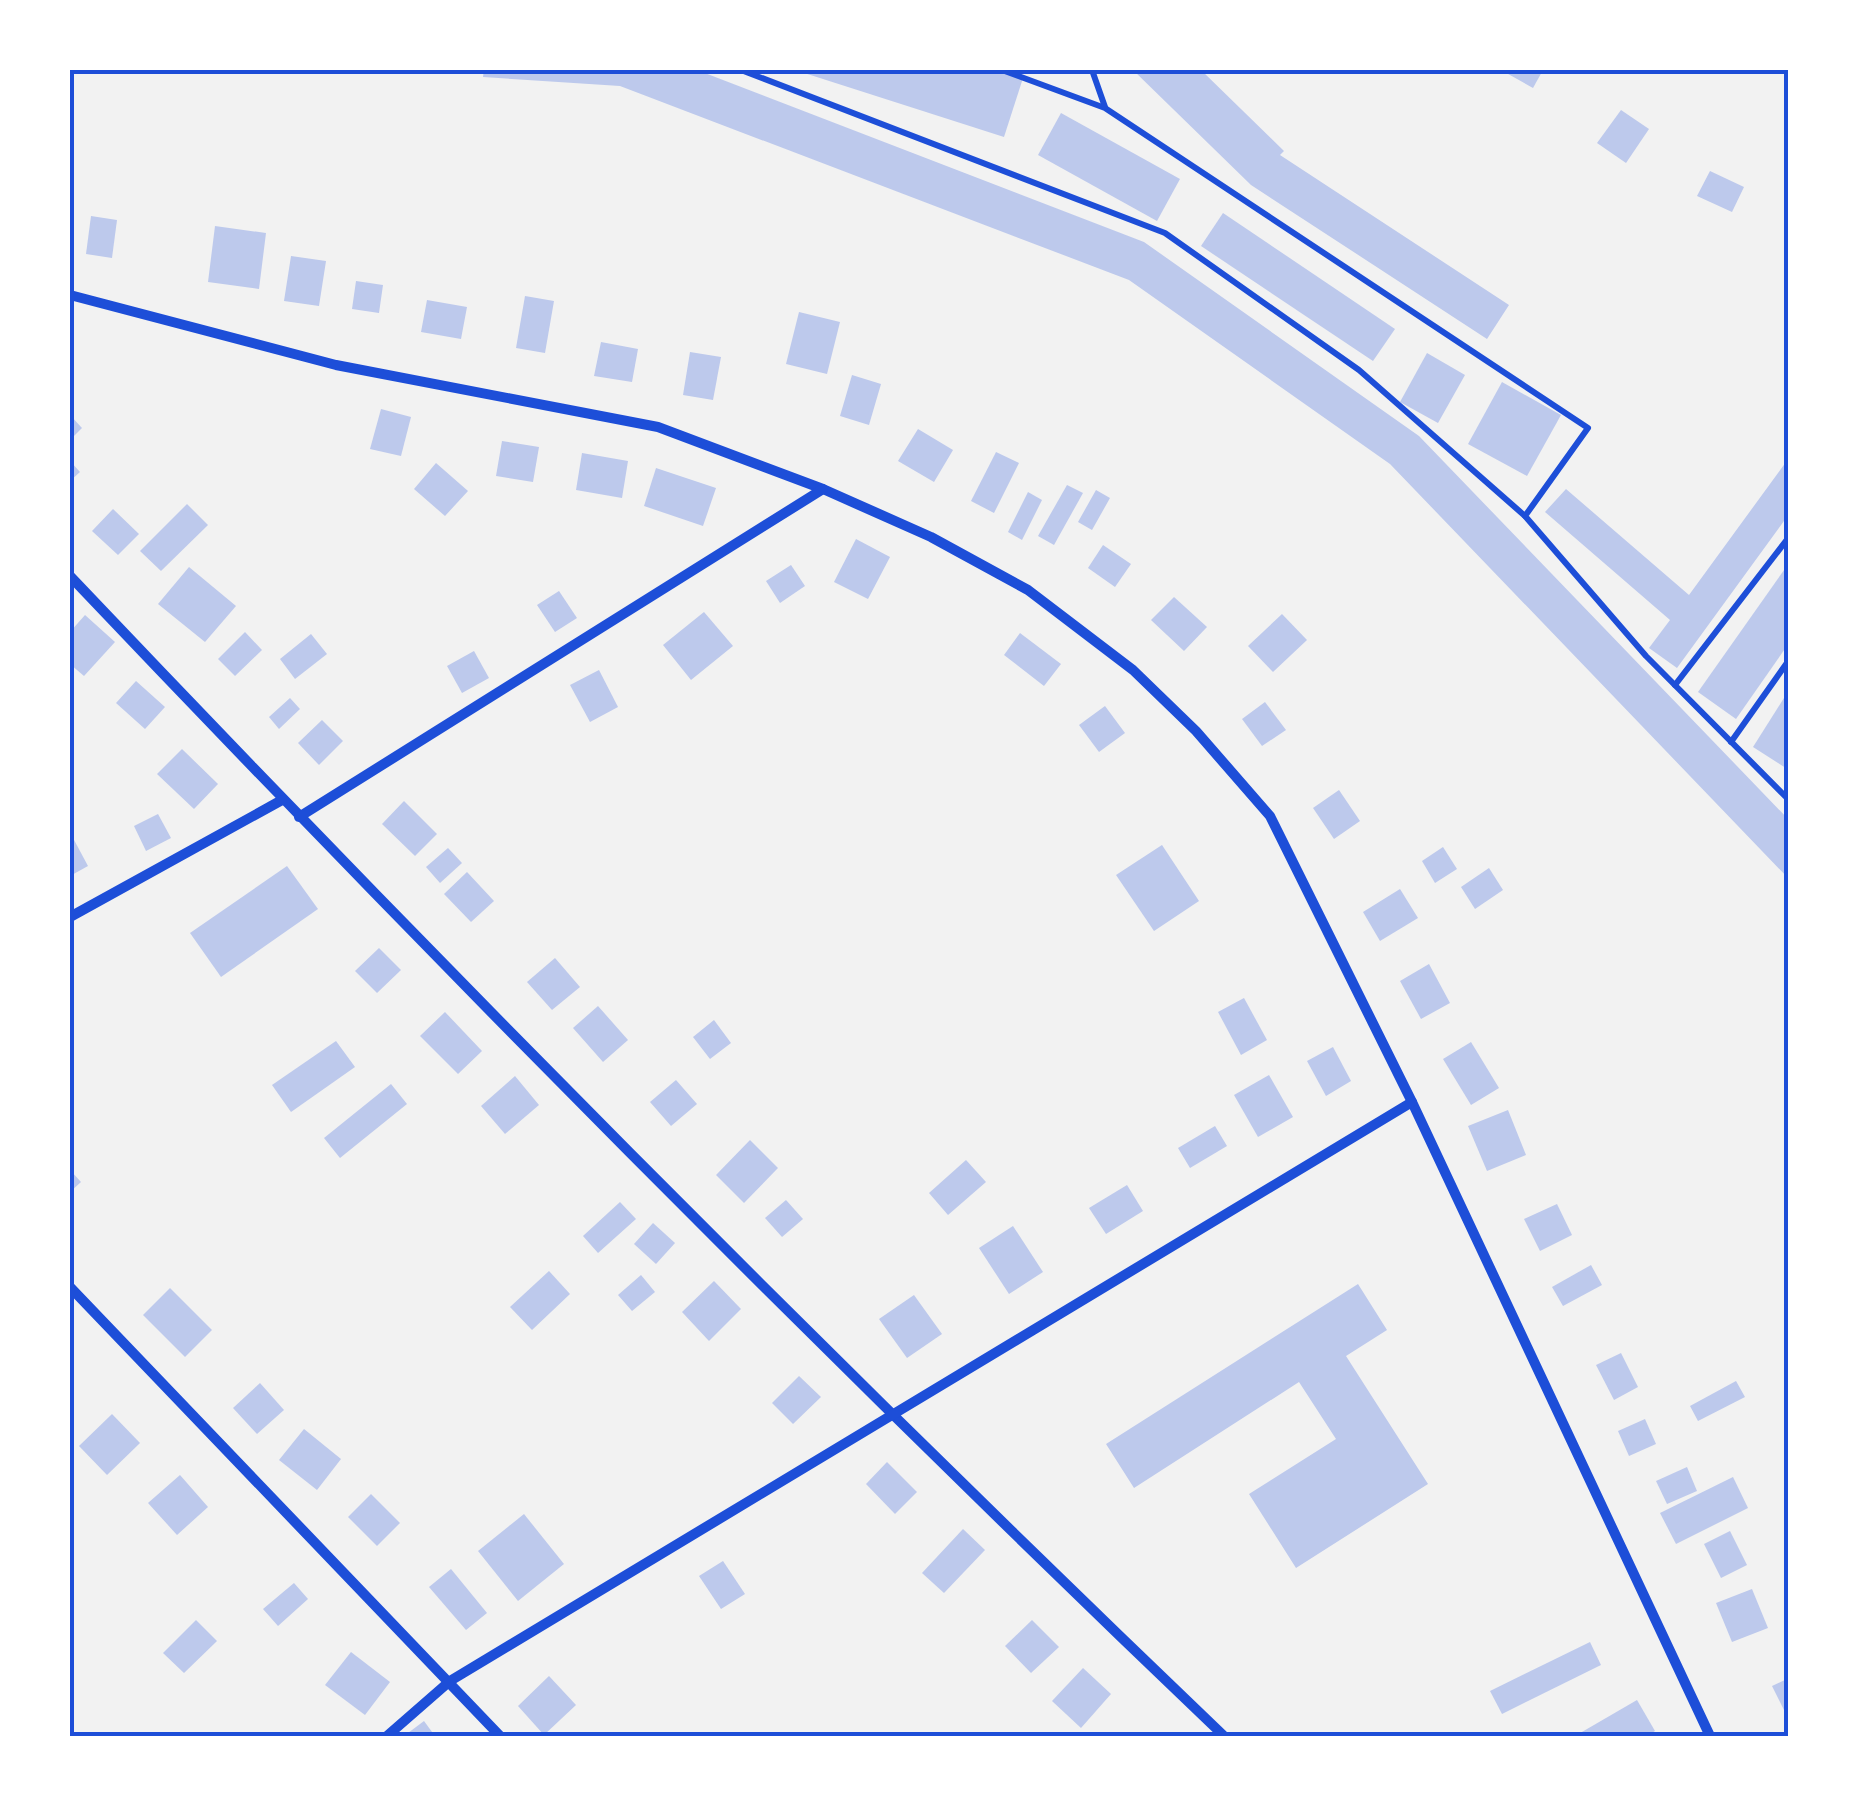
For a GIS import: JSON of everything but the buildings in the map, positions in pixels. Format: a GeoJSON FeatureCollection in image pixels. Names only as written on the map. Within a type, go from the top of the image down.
{"type":"FeatureCollection","features":[{"type":"Feature","properties":{"kind":"street"},"geometry":{"type":"LineString","coordinates":[[70,295],[336,364],[658,427],[823,489],[932,537],[1028,590],[1132,670],[1196,731],[1270,816],[1412,1102],[1710,1736]]}},
{"type":"Feature","properties":{"kind":"street"},"geometry":{"type":"LineString","coordinates":[[299,817],[823,489]]}},
{"type":"Feature","properties":{"kind":"street"},"geometry":{"type":"LineString","coordinates":[[70,576],[282,800],[888,1415],[1224,1736]]}},
{"type":"Feature","properties":{"kind":"street"},"geometry":{"type":"LineString","coordinates":[[70,918],[282,800]]}},
{"type":"Feature","properties":{"kind":"street"},"geometry":{"type":"LineString","coordinates":[[387,1736],[450,1680],[1412,1102]]}},
{"type":"Feature","properties":{"kind":"street"},"geometry":{"type":"LineString","coordinates":[[70,1287],[500,1736]]}},
{"type":"Feature","properties":{"kind":"lane"},"geometry":{"type":"LineString","coordinates":[[741,70],[1165,234],[1359,370],[1525,516],[1675,685],[1789,800]]}},
{"type":"Feature","properties":{"kind":"lane"},"geometry":{"type":"LineString","coordinates":[[1002,70],[1105,108],[1588,428],[1525,516]]}},
{"type":"Feature","properties":{"kind":"lane"},"geometry":{"type":"LineString","coordinates":[[1092,70],[1105,108]]}},
{"type":"Feature","properties":{"kind":"lane"},"geometry":{"type":"LineString","coordinates":[[1675,685],[1789,537]]}},
{"type":"Feature","properties":{"kind":"lane"},"geometry":{"type":"LineString","coordinates":[[1732,742],[1789,660]]}}]}
